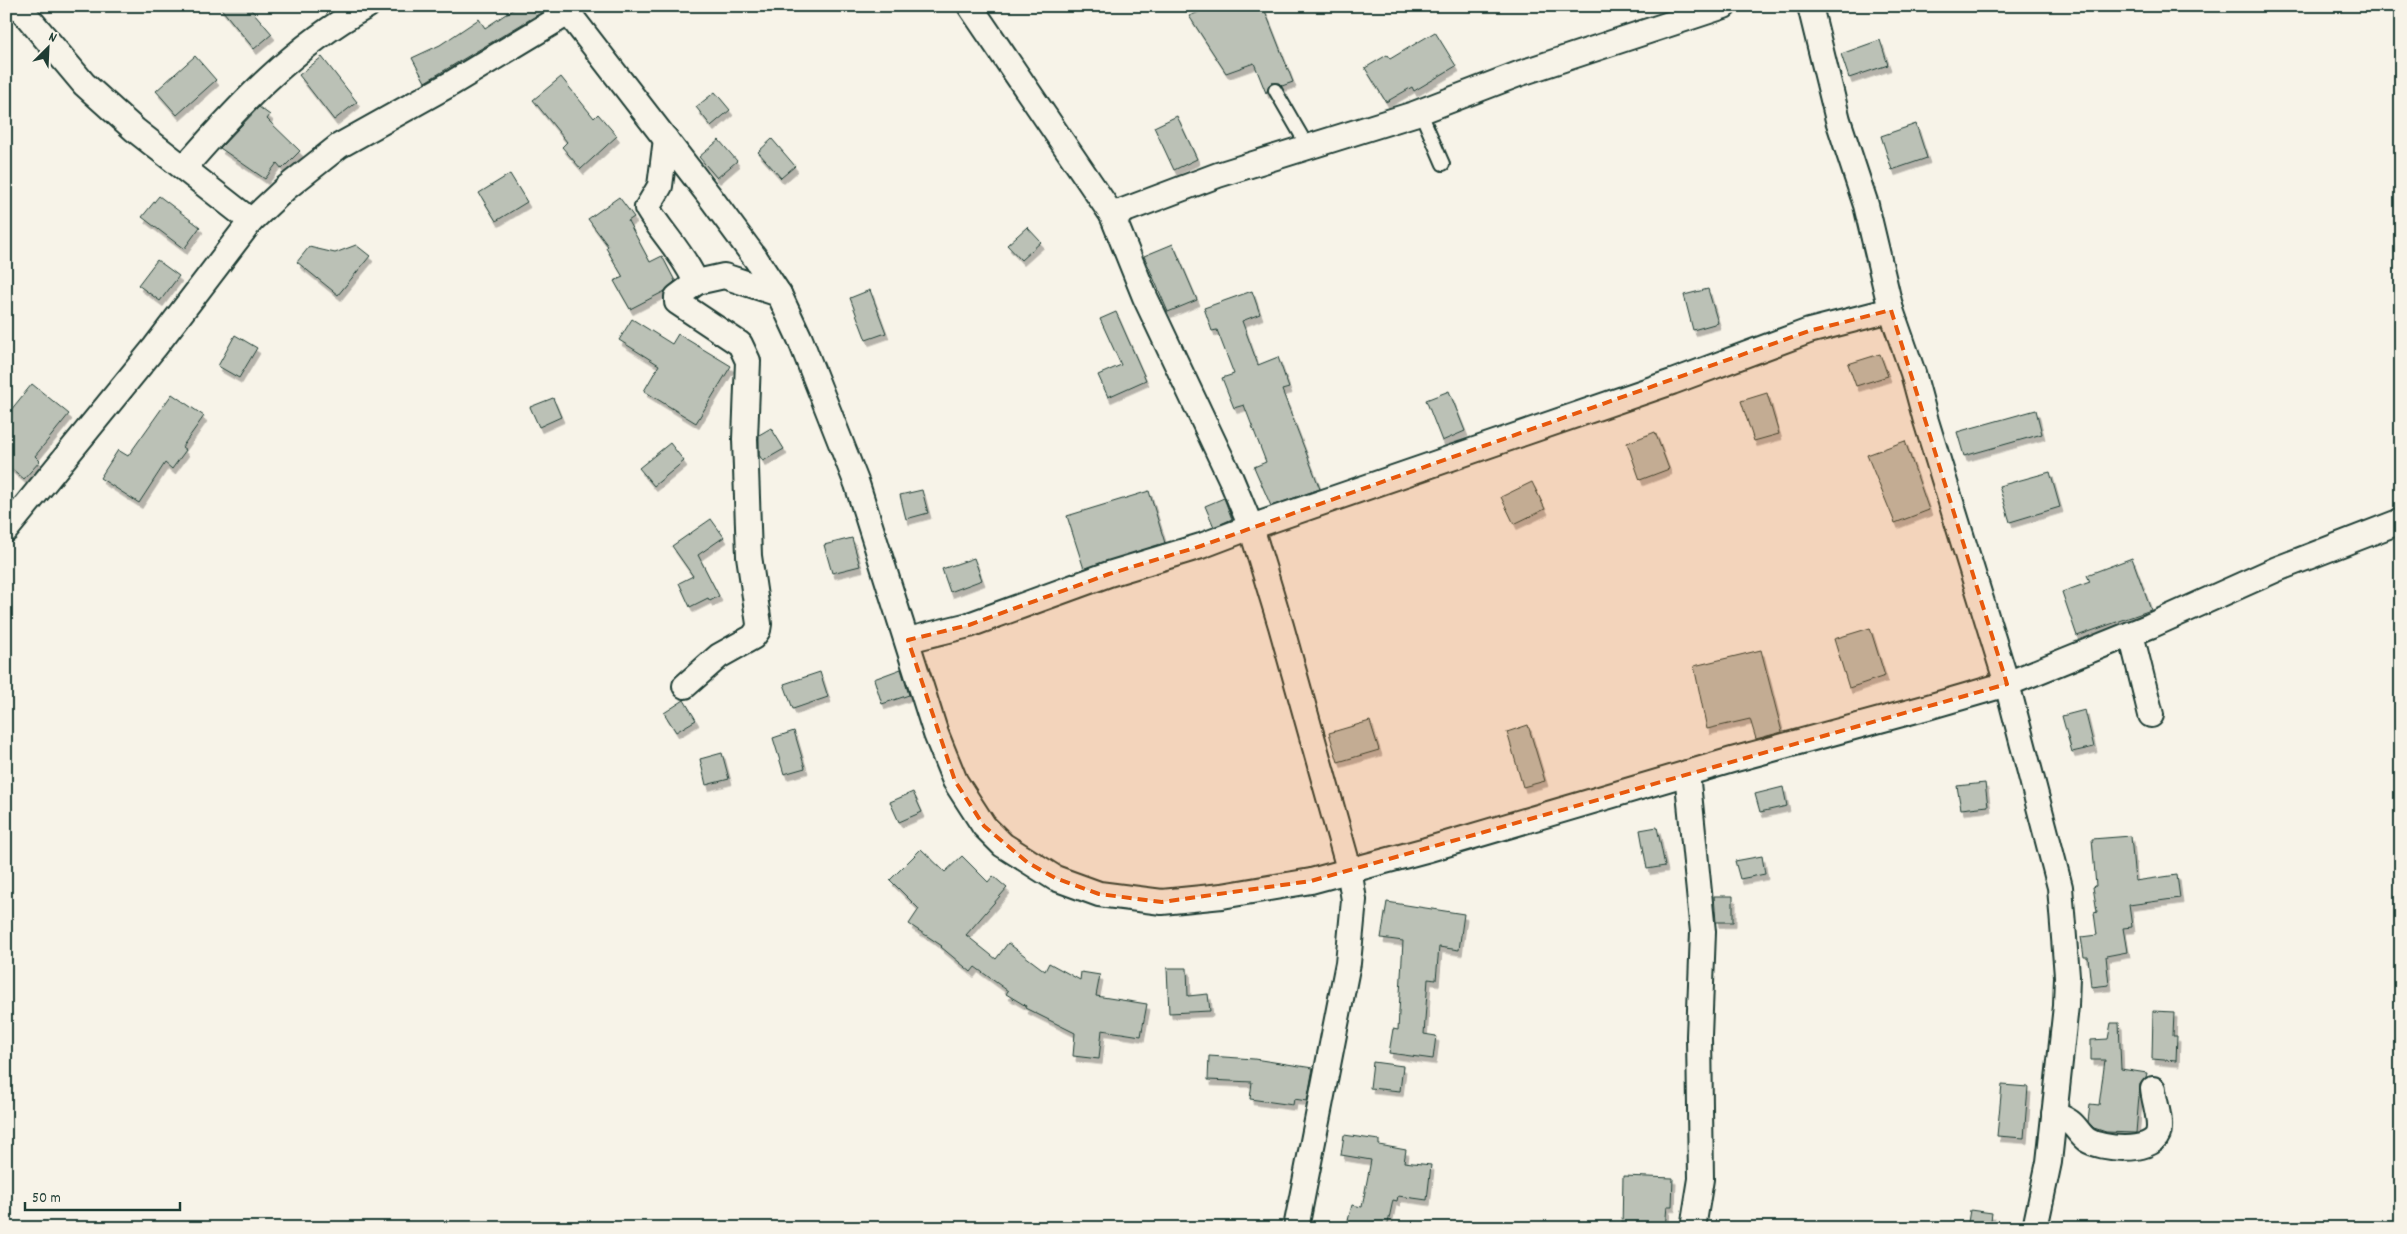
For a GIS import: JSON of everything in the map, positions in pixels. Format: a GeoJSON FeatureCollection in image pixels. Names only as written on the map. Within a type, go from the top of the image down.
{"type":"FeatureCollection","features":[{"type":"Feature","properties":{"kind":"street"},"geometry":{"type":"LineString","coordinates":[[184,168],[231,114],[298,51],[344,19],[367,6]]}},
{"type":"Feature","properties":{"kind":"street"},"geometry":{"type":"LineString","coordinates":[[970,6],[1112,215],[1145,297],[1231,479],[1251,526],[1282,626],[1349,869],[1354,900],[1348,963],[1296,1228]]}},
{"type":"Feature","properties":{"kind":"street"},"geometry":{"type":"LineString","coordinates":[[1112,215],[1210,179],[1420,111],[1521,72],[1724,6]]}},
{"type":"Feature","properties":{"kind":"street"},"geometry":{"type":"LineString","coordinates":[[1810,6],[1838,120],[1866,204],[1892,310],[2008,684],[2060,887],[2067,976],[2066,1006],[2049,1162],[2035,1228]]}},
{"type":"Feature","properties":{"kind":"street"},"geometry":{"type":"LineString","coordinates":[[6,530],[155,347],[251,221],[286,188],[339,146],[452,83],[565,10],[666,139],[756,259],[779,294],[800,339],[857,484],[908,640],[936,734],[955,781],[984,826],[1003,845],[1055,878],[1099,894],[1162,902],[1222,896],[1311,880],[1426,850],[1687,773],[2008,684],[2130,634],[2278,569],[2384,526],[2401,521]]}},
{"type":"Feature","properties":{"kind":"street"},"geometry":{"type":"LineString","coordinates":[[17,11],[84,84],[135,130],[251,221]]}},
{"type":"Feature","properties":{"kind":"street"},"geometry":{"type":"LineString","coordinates":[[666,139],[662,180],[647,208],[654,220],[670,238],[697,282]]}},
{"type":"Feature","properties":{"kind":"street"},"geometry":{"type":"LineString","coordinates":[[685,686],[719,656],[753,637],[758,630],[759,624],[749,556],[746,440],[748,361],[740,344],[677,302],[677,297],[697,282],[724,276],[779,294]]}},
{"type":"Feature","properties":{"kind":"street"},"geometry":{"type":"LineString","coordinates":[[908,640],[970,625],[1109,574],[1201,546],[1251,526],[1672,382],[1809,331],[1892,310]]}},
{"type":"Feature","properties":{"kind":"street"},"geometry":{"type":"LineString","coordinates":[[2130,634],[2151,716]]}},
{"type":"Feature","properties":{"kind":"street"},"geometry":{"type":"LineString","coordinates":[[1687,773],[1703,932],[1699,1036],[1701,1180],[1693,1228]]}},
{"type":"Feature","properties":{"kind":"street"},"geometry":{"type":"LineString","coordinates":[[2054,1114],[2071,1122],[2082,1136],[2092,1142],[2112,1147],[2134,1148],[2153,1140],[2157,1136],[2158,1122],[2153,1089]]}},
{"type":"Feature","properties":{"kind":"lane"},"geometry":{"type":"LineString","coordinates":[[1275,90],[1308,147]]}},
{"type":"Feature","properties":{"kind":"lane"},"geometry":{"type":"LineString","coordinates":[[1420,111],[1442,164]]}},
{"type":"Feature","properties":{"kind":"highlighted area"},"geometry":{"type":"Polygon","coordinates":[[[1891,310],[2007,684],[1311,881],[1162,902],[1099,894],[1055,878],[1027,862],[984,826],[955,781],[908,640],[969,625],[1109,574],[1201,546],[1809,331],[1891,310]]]}},
{"type":"Feature","properties":{"kind":"building"},"geometry":{"type":"Polygon","coordinates":[[[219,6],[248,6],[272,34],[254,49],[219,6]]]}},
{"type":"Feature","properties":{"kind":"building"},"geometry":{"type":"Polygon","coordinates":[[[518,6],[550,6],[425,82],[412,58],[440,45],[479,19],[485,28],[518,6]]]}},
{"type":"Feature","properties":{"kind":"building"},"geometry":{"type":"Polygon","coordinates":[[[1214,6],[1263,6],[1293,82],[1282,86],[1279,83],[1271,83],[1266,93],[1254,63],[1226,73],[1189,16],[1214,6]]]}},
{"type":"Feature","properties":{"kind":"building"},"geometry":{"type":"Polygon","coordinates":[[[1435,32],[1456,66],[1414,91],[1412,87],[1386,102],[1365,68],[1387,55],[1390,59],[1435,32]]]}},
{"type":"Feature","properties":{"kind":"building"},"geometry":{"type":"Polygon","coordinates":[[[1880,40],[1888,65],[1849,78],[1841,54],[1880,40]]]}},
{"type":"Feature","properties":{"kind":"building"},"geometry":{"type":"Polygon","coordinates":[[[195,56],[216,80],[177,115],[156,91],[195,56]]]}},
{"type":"Feature","properties":{"kind":"building"},"geometry":{"type":"Polygon","coordinates":[[[322,57],[357,102],[334,120],[299,75],[322,57]]]}},
{"type":"Feature","properties":{"kind":"building"},"geometry":{"type":"Polygon","coordinates":[[[561,77],[594,118],[598,114],[617,136],[581,169],[562,147],[567,142],[533,100],[561,77]]]}},
{"type":"Feature","properties":{"kind":"building"},"geometry":{"type":"Polygon","coordinates":[[[715,92],[730,110],[711,126],[696,107],[715,92]]]}},
{"type":"Feature","properties":{"kind":"building"},"geometry":{"type":"Polygon","coordinates":[[[259,107],[270,115],[267,119],[300,151],[282,169],[277,163],[265,179],[220,148],[259,107]]]}},
{"type":"Feature","properties":{"kind":"building"},"geometry":{"type":"Polygon","coordinates":[[[1177,116],[1197,159],[1174,170],[1154,127],[1177,116]]]}},
{"type":"Feature","properties":{"kind":"building"},"geometry":{"type":"Polygon","coordinates":[[[1916,124],[1927,158],[1892,170],[1881,136],[1916,124]]]}},
{"type":"Feature","properties":{"kind":"building"},"geometry":{"type":"Polygon","coordinates":[[[772,139],[795,166],[781,178],[758,152],[772,139]]]}},
{"type":"Feature","properties":{"kind":"building"},"geometry":{"type":"Polygon","coordinates":[[[719,140],[737,161],[717,178],[699,157],[719,140]]]}},
{"type":"Feature","properties":{"kind":"building"},"geometry":{"type":"Polygon","coordinates":[[[510,174],[527,202],[496,221],[479,193],[510,174]]]}},
{"type":"Feature","properties":{"kind":"building"},"geometry":{"type":"Polygon","coordinates":[[[159,196],[200,227],[184,249],[142,217],[159,196]]]}},
{"type":"Feature","properties":{"kind":"building"},"geometry":{"type":"Polygon","coordinates":[[[619,197],[634,217],[628,221],[650,262],[662,256],[675,281],[665,291],[630,309],[614,281],[623,277],[606,248],[608,246],[588,219],[619,197]]]}},
{"type":"Feature","properties":{"kind":"building"},"geometry":{"type":"Polygon","coordinates":[[[1027,227],[1041,242],[1021,260],[1007,245],[1027,227]]]}},
{"type":"Feature","properties":{"kind":"building"},"geometry":{"type":"Polygon","coordinates":[[[1173,244],[1197,300],[1168,312],[1144,256],[1173,244]]]}},
{"type":"Feature","properties":{"kind":"building"},"geometry":{"type":"Polygon","coordinates":[[[356,245],[370,256],[338,295],[297,262],[309,247],[335,253],[356,245]]]}},
{"type":"Feature","properties":{"kind":"building"},"geometry":{"type":"Polygon","coordinates":[[[157,260],[179,276],[160,301],[138,285],[157,260]]]}},
{"type":"Feature","properties":{"kind":"building"},"geometry":{"type":"Polygon","coordinates":[[[1708,289],[1718,323],[1693,330],[1684,295],[1708,289]]]}},
{"type":"Feature","properties":{"kind":"building"},"geometry":{"type":"Polygon","coordinates":[[[870,290],[886,333],[866,340],[850,298],[870,290]]]}},
{"type":"Feature","properties":{"kind":"building"},"geometry":{"type":"Polygon","coordinates":[[[1252,291],[1260,314],[1242,321],[1258,365],[1278,357],[1289,388],[1282,390],[1320,489],[1271,506],[1254,467],[1266,462],[1244,405],[1234,408],[1222,378],[1234,374],[1217,330],[1212,331],[1204,308],[1252,291]]]}},
{"type":"Feature","properties":{"kind":"building"},"geometry":{"type":"Polygon","coordinates":[[[1116,312],[1146,380],[1108,397],[1098,375],[1121,365],[1100,319],[1116,312]]]}},
{"type":"Feature","properties":{"kind":"building"},"geometry":{"type":"Polygon","coordinates":[[[632,319],[672,344],[678,334],[731,366],[696,423],[644,391],[659,365],[619,340],[632,319]]]}},
{"type":"Feature","properties":{"kind":"building"},"geometry":{"type":"Polygon","coordinates":[[[235,335],[257,348],[239,378],[218,366],[235,335]]]}},
{"type":"Feature","properties":{"kind":"building"},"geometry":{"type":"Polygon","coordinates":[[[1880,354],[1888,376],[1856,386],[1848,364],[1880,354]]]}},
{"type":"Feature","properties":{"kind":"building"},"geometry":{"type":"Polygon","coordinates":[[[32,384],[69,414],[35,456],[40,461],[24,479],[6,464],[6,416],[32,384]]]}},
{"type":"Feature","properties":{"kind":"building"},"geometry":{"type":"Polygon","coordinates":[[[1449,391],[1465,431],[1442,441],[1426,400],[1449,391]]]}},
{"type":"Feature","properties":{"kind":"building"},"geometry":{"type":"Polygon","coordinates":[[[1767,393],[1779,434],[1754,441],[1741,401],[1767,393]]]}},
{"type":"Feature","properties":{"kind":"building"},"geometry":{"type":"Polygon","coordinates":[[[172,394],[204,416],[182,447],[186,450],[172,469],[165,463],[139,503],[100,478],[118,450],[128,456],[172,394]]]}},
{"type":"Feature","properties":{"kind":"building"},"geometry":{"type":"Polygon","coordinates":[[[553,398],[561,417],[539,427],[530,407],[553,398]]]}},
{"type":"Feature","properties":{"kind":"building"},"geometry":{"type":"Polygon","coordinates":[[[2036,410],[2042,434],[1964,456],[1957,432],[2036,410]]]}},
{"type":"Feature","properties":{"kind":"building"},"geometry":{"type":"Polygon","coordinates":[[[771,428],[784,449],[763,461],[759,455],[759,435],[771,428]]]}},
{"type":"Feature","properties":{"kind":"building"},"geometry":{"type":"Polygon","coordinates":[[[1655,432],[1669,469],[1640,480],[1627,443],[1655,432]]]}},
{"type":"Feature","properties":{"kind":"building"},"geometry":{"type":"Polygon","coordinates":[[[1905,441],[1929,510],[1895,523],[1867,455],[1905,441]]]}},
{"type":"Feature","properties":{"kind":"building"},"geometry":{"type":"Polygon","coordinates":[[[670,443],[684,461],[654,486],[639,468],[670,443]]]}},
{"type":"Feature","properties":{"kind":"building"},"geometry":{"type":"Polygon","coordinates":[[[2050,472],[2060,507],[2010,522],[1999,486],[2050,472]]]}},
{"type":"Feature","properties":{"kind":"building"},"geometry":{"type":"Polygon","coordinates":[[[1532,482],[1545,509],[1514,524],[1501,497],[1532,482]]]}},
{"type":"Feature","properties":{"kind":"building"},"geometry":{"type":"Polygon","coordinates":[[[922,490],[928,513],[906,519],[900,495],[922,490]]]}},
{"type":"Feature","properties":{"kind":"building"},"geometry":{"type":"Polygon","coordinates":[[[1149,491],[1165,543],[1084,569],[1067,516],[1149,491]]]}},
{"type":"Feature","properties":{"kind":"building"},"geometry":{"type":"Polygon","coordinates":[[[1224,498],[1232,519],[1214,527],[1205,506],[1224,498]]]}},
{"type":"Feature","properties":{"kind":"building"},"geometry":{"type":"Polygon","coordinates":[[[711,519],[724,537],[698,555],[719,596],[710,601],[708,598],[690,607],[679,583],[693,576],[672,546],[711,519]]]}},
{"type":"Feature","properties":{"kind":"building"},"geometry":{"type":"Polygon","coordinates":[[[852,538],[860,566],[832,573],[824,545],[852,538]]]}},
{"type":"Feature","properties":{"kind":"building"},"geometry":{"type":"Polygon","coordinates":[[[974,558],[982,580],[950,592],[942,569],[974,558]]]}},
{"type":"Feature","properties":{"kind":"building"},"geometry":{"type":"Polygon","coordinates":[[[2132,558],[2151,610],[2077,636],[2062,592],[2090,582],[2087,575],[2132,558]]]}},
{"type":"Feature","properties":{"kind":"building"},"geometry":{"type":"Polygon","coordinates":[[[1870,628],[1885,676],[1849,688],[1834,639],[1870,628]]]}},
{"type":"Feature","properties":{"kind":"building"},"geometry":{"type":"Polygon","coordinates":[[[1761,650],[1782,732],[1756,739],[1750,719],[1707,729],[1694,666],[1761,650]]]}},
{"type":"Feature","properties":{"kind":"building"},"geometry":{"type":"Polygon","coordinates":[[[901,669],[909,695],[882,704],[874,679],[901,669]]]}},
{"type":"Feature","properties":{"kind":"building"},"geometry":{"type":"Polygon","coordinates":[[[820,672],[828,697],[793,709],[784,684],[820,672]]]}},
{"type":"Feature","properties":{"kind":"building"},"geometry":{"type":"Polygon","coordinates":[[[684,700],[696,720],[676,732],[664,713],[684,700]]]}},
{"type":"Feature","properties":{"kind":"building"},"geometry":{"type":"Polygon","coordinates":[[[2085,710],[2094,747],[2072,752],[2062,716],[2085,710]]]}},
{"type":"Feature","properties":{"kind":"building"},"geometry":{"type":"Polygon","coordinates":[[[1370,721],[1379,750],[1338,762],[1329,733],[1370,721]]]}},
{"type":"Feature","properties":{"kind":"building"},"geometry":{"type":"Polygon","coordinates":[[[1528,725],[1545,781],[1523,787],[1507,732],[1528,725]]]}},
{"type":"Feature","properties":{"kind":"building"},"geometry":{"type":"Polygon","coordinates":[[[794,731],[805,768],[784,774],[773,738],[794,731]]]}},
{"type":"Feature","properties":{"kind":"building"},"geometry":{"type":"Polygon","coordinates":[[[722,753],[729,779],[706,785],[700,759],[722,753]]]}},
{"type":"Feature","properties":{"kind":"building"},"geometry":{"type":"Polygon","coordinates":[[[1985,783],[1988,806],[1961,809],[1957,786],[1985,783]]]}},
{"type":"Feature","properties":{"kind":"building"},"geometry":{"type":"Polygon","coordinates":[[[1783,787],[1787,806],[1760,812],[1755,794],[1783,787]]]}},
{"type":"Feature","properties":{"kind":"building"},"geometry":{"type":"Polygon","coordinates":[[[913,792],[922,812],[899,822],[890,802],[913,792]]]}},
{"type":"Feature","properties":{"kind":"building"},"geometry":{"type":"Polygon","coordinates":[[[1657,827],[1665,866],[1647,869],[1640,830],[1657,827]]]}},
{"type":"Feature","properties":{"kind":"building"},"geometry":{"type":"Polygon","coordinates":[[[2131,836],[2135,881],[2177,875],[2180,898],[2129,905],[2132,927],[2123,928],[2127,952],[2106,956],[2109,985],[2091,987],[2088,957],[2084,957],[2081,937],[2097,935],[2094,913],[2097,912],[2093,887],[2096,886],[2092,839],[2131,836]]]}},
{"type":"Feature","properties":{"kind":"building"},"geometry":{"type":"Polygon","coordinates":[[[921,849],[945,872],[962,856],[988,882],[993,876],[1007,888],[966,935],[996,959],[1008,943],[1045,971],[1049,963],[1080,980],[1081,972],[1100,975],[1096,996],[1147,1004],[1141,1036],[1102,1030],[1099,1059],[1073,1056],[1075,1033],[1025,1008],[1026,1006],[1006,994],[1008,991],[975,967],[971,972],[942,946],[909,924],[919,909],[890,880],[921,849]]]}},
{"type":"Feature","properties":{"kind":"building"},"geometry":{"type":"Polygon","coordinates":[[[1762,856],[1765,874],[1740,879],[1735,861],[1762,856]]]}},
{"type":"Feature","properties":{"kind":"building"},"geometry":{"type":"Polygon","coordinates":[[[1714,896],[1733,896],[1733,922],[1716,922],[1714,896]]]}},
{"type":"Feature","properties":{"kind":"building"},"geometry":{"type":"Polygon","coordinates":[[[1387,902],[1464,914],[1459,950],[1439,947],[1436,980],[1428,979],[1424,1034],[1436,1036],[1433,1059],[1389,1053],[1393,1029],[1398,1030],[1403,941],[1381,938],[1387,902]]]}},
{"type":"Feature","properties":{"kind":"building"},"geometry":{"type":"Polygon","coordinates":[[[1167,968],[1187,968],[1188,996],[1208,994],[1210,1011],[1169,1013],[1167,968]]]}},
{"type":"Feature","properties":{"kind":"building"},"geometry":{"type":"Polygon","coordinates":[[[2153,1011],[2174,1012],[2173,1036],[2177,1036],[2176,1061],[2152,1059],[2153,1011]]]}},
{"type":"Feature","properties":{"kind":"building"},"geometry":{"type":"Polygon","coordinates":[[[2111,1023],[2119,1023],[2121,1069],[2147,1073],[2140,1084],[2136,1133],[2106,1132],[2094,1128],[2088,1122],[2090,1104],[2099,1105],[2105,1060],[2091,1060],[2091,1040],[2108,1039],[2111,1023]]]}},
{"type":"Feature","properties":{"kind":"building"},"geometry":{"type":"Polygon","coordinates":[[[1209,1056],[1254,1059],[1313,1068],[1307,1101],[1294,1099],[1293,1105],[1250,1099],[1252,1082],[1208,1080],[1209,1056]]]}},
{"type":"Feature","properties":{"kind":"building"},"geometry":{"type":"Polygon","coordinates":[[[1373,1062],[1403,1066],[1400,1091],[1370,1088],[1373,1062]]]}},
{"type":"Feature","properties":{"kind":"building"},"geometry":{"type":"Polygon","coordinates":[[[2002,1085],[2028,1087],[2024,1138],[1997,1136],[2002,1085]]]}},
{"type":"Feature","properties":{"kind":"building"},"geometry":{"type":"Polygon","coordinates":[[[1344,1135],[1379,1140],[1379,1145],[1406,1150],[1404,1162],[1431,1165],[1427,1200],[1398,1196],[1397,1201],[1393,1200],[1387,1228],[1346,1228],[1352,1205],[1362,1207],[1371,1160],[1341,1155],[1344,1135]]]}},
{"type":"Feature","properties":{"kind":"building"},"geometry":{"type":"Polygon","coordinates":[[[1623,1176],[1673,1178],[1672,1206],[1667,1206],[1665,1228],[1622,1228],[1623,1176]]]}},
{"type":"Feature","properties":{"kind":"building"},"geometry":{"type":"Polygon","coordinates":[[[1970,1210],[1992,1213],[1990,1228],[1967,1228],[1970,1210]]]}}]}
